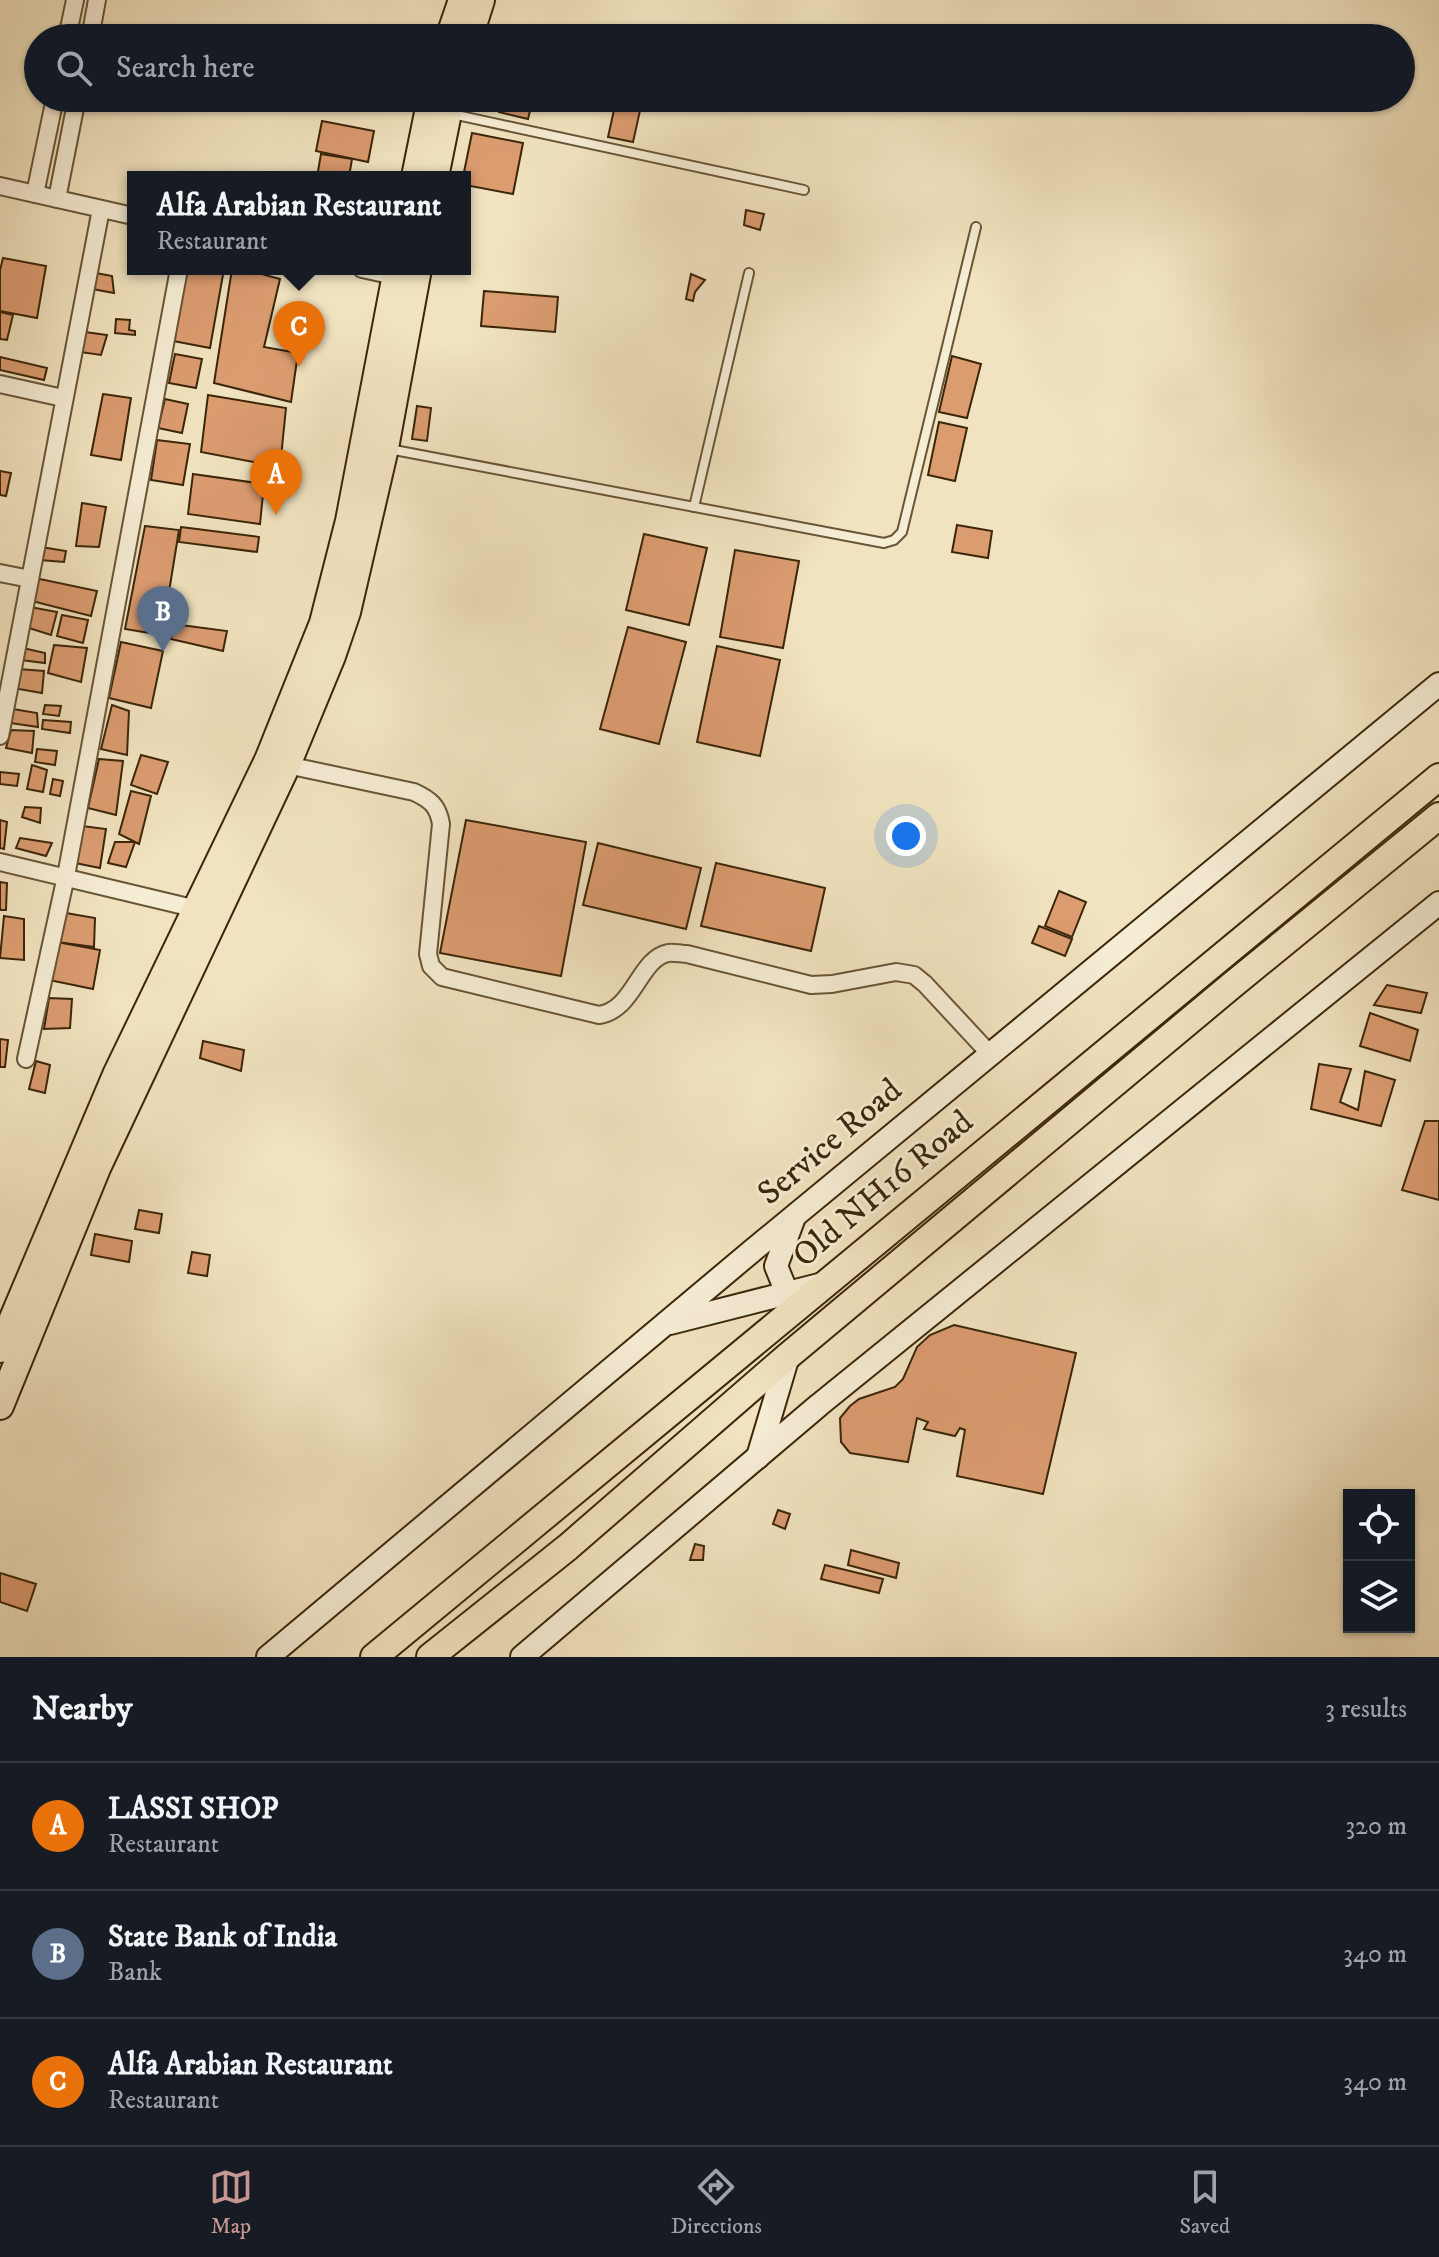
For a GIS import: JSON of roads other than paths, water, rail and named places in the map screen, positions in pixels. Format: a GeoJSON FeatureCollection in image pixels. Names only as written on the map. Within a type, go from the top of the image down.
{"type":"FeatureCollection","features":[{"type":"Feature","properties":{"kind":"main road"},"geometry":{"type":"LineString","coordinates":[[454,24],[462,0]]}},
{"type":"Feature","properties":{"kind":"main road"},"geometry":{"type":"LineString","coordinates":[[473,24],[481,0]]}},
{"type":"Feature","properties":{"kind":"main road"},"geometry":{"type":"LineString","coordinates":[[417,171],[440,112]]}},
{"type":"Feature","properties":{"kind":"main road"},"geometry":{"type":"LineString","coordinates":[[436,171],[442,112]]}},
{"type":"Feature","properties":{"kind":"main road"},"geometry":{"type":"LineString","coordinates":[[207,911],[287,765],[328,668],[347,612],[407,275]]}},
{"type":"Feature","properties":{"kind":"main road"},"geometry":{"type":"LineString","coordinates":[[0,1406],[7,1344],[97,1168],[207,911],[323,623],[346,535],[375,446]]}},
{"type":"Feature","properties":{"kind":"main road","name":"Old NH16 Road"},"geometry":{"type":"LineString","coordinates":[[374,1657],[1439,777]]}},
{"type":"Feature","properties":{"kind":"main road","name":"Old NH16 Road"},"geometry":{"type":"LineString","coordinates":[[430,1657],[568,1547],[788,1356],[1439,816]]}},
{"type":"Feature","properties":{"kind":"street"},"geometry":{"type":"LineString","coordinates":[[70,24],[75,0]]}},
{"type":"Feature","properties":{"kind":"street"},"geometry":{"type":"LineString","coordinates":[[93,24],[97,0]]}},
{"type":"Feature","properties":{"kind":"street"},"geometry":{"type":"LineString","coordinates":[[35,194],[52,112]]}},
{"type":"Feature","properties":{"kind":"street"},"geometry":{"type":"LineString","coordinates":[[57,199],[74,112]]}},
{"type":"Feature","properties":{"kind":"street"},"geometry":{"type":"LineString","coordinates":[[0,186],[127,215]]}},
{"type":"Feature","properties":{"kind":"street"},"geometry":{"type":"LineString","coordinates":[[0,736],[101,209]]}},
{"type":"Feature","properties":{"kind":"street"},"geometry":{"type":"LineString","coordinates":[[26,1059],[66,876],[178,275]]}},
{"type":"Feature","properties":{"kind":"street"},"geometry":{"type":"LineString","coordinates":[[0,384],[63,398]]}},
{"type":"Feature","properties":{"kind":"street"},"geometry":{"type":"LineString","coordinates":[[0,573],[30,579]]}},
{"type":"Feature","properties":{"kind":"street","name":"Service Road"},"geometry":{"type":"LineString","coordinates":[[268,1657],[794,1216],[1439,684]]}},
{"type":"Feature","properties":{"kind":"street"},"geometry":{"type":"LineString","coordinates":[[287,765],[414,792],[430,800],[439,810],[441,824],[428,954],[431,966],[442,977],[599,1015],[610,1014],[622,1004],[654,961],[667,953],[687,954],[811,985],[896,972],[914,975],[925,984],[990,1054]]}},
{"type":"Feature","properties":{"kind":"street"},"geometry":{"type":"LineString","coordinates":[[0,862],[207,911]]}},
{"type":"Feature","properties":{"kind":"street"},"geometry":{"type":"LineString","coordinates":[[522,1657],[758,1457],[1439,903]]}},
{"type":"Feature","properties":{"kind":"street"},"geometry":{"type":"LineString","coordinates":[[787,1293],[776,1266],[794,1216]]}},
{"type":"Feature","properties":{"kind":"street"},"geometry":{"type":"LineString","coordinates":[[665,1324],[827,1283]]}},
{"type":"Feature","properties":{"kind":"street"},"geometry":{"type":"LineString","coordinates":[[758,1457],[788,1356]]}},
{"type":"Feature","properties":{"kind":"lane"},"geometry":{"type":"LineString","coordinates":[[480,112],[804,190]]}},
{"type":"Feature","properties":{"kind":"lane"},"geometry":{"type":"LineString","coordinates":[[375,446],[884,543],[894,540],[902,532],[976,227]]}},
{"type":"Feature","properties":{"kind":"lane"},"geometry":{"type":"LineString","coordinates":[[694,507],[749,273]]}},
{"type":"Feature","properties":{"kind":"place","name":"Alfa Arabian Restaurant"},"geometry":{"type":"Point","coordinates":[299,367]}},
{"type":"Feature","properties":{"kind":"place","name":"LASSI SHOP"},"geometry":{"type":"Point","coordinates":[276,515]}},
{"type":"Feature","properties":{"kind":"place","name":"State Bank of India"},"geometry":{"type":"Point","coordinates":[163,652]}}]}
